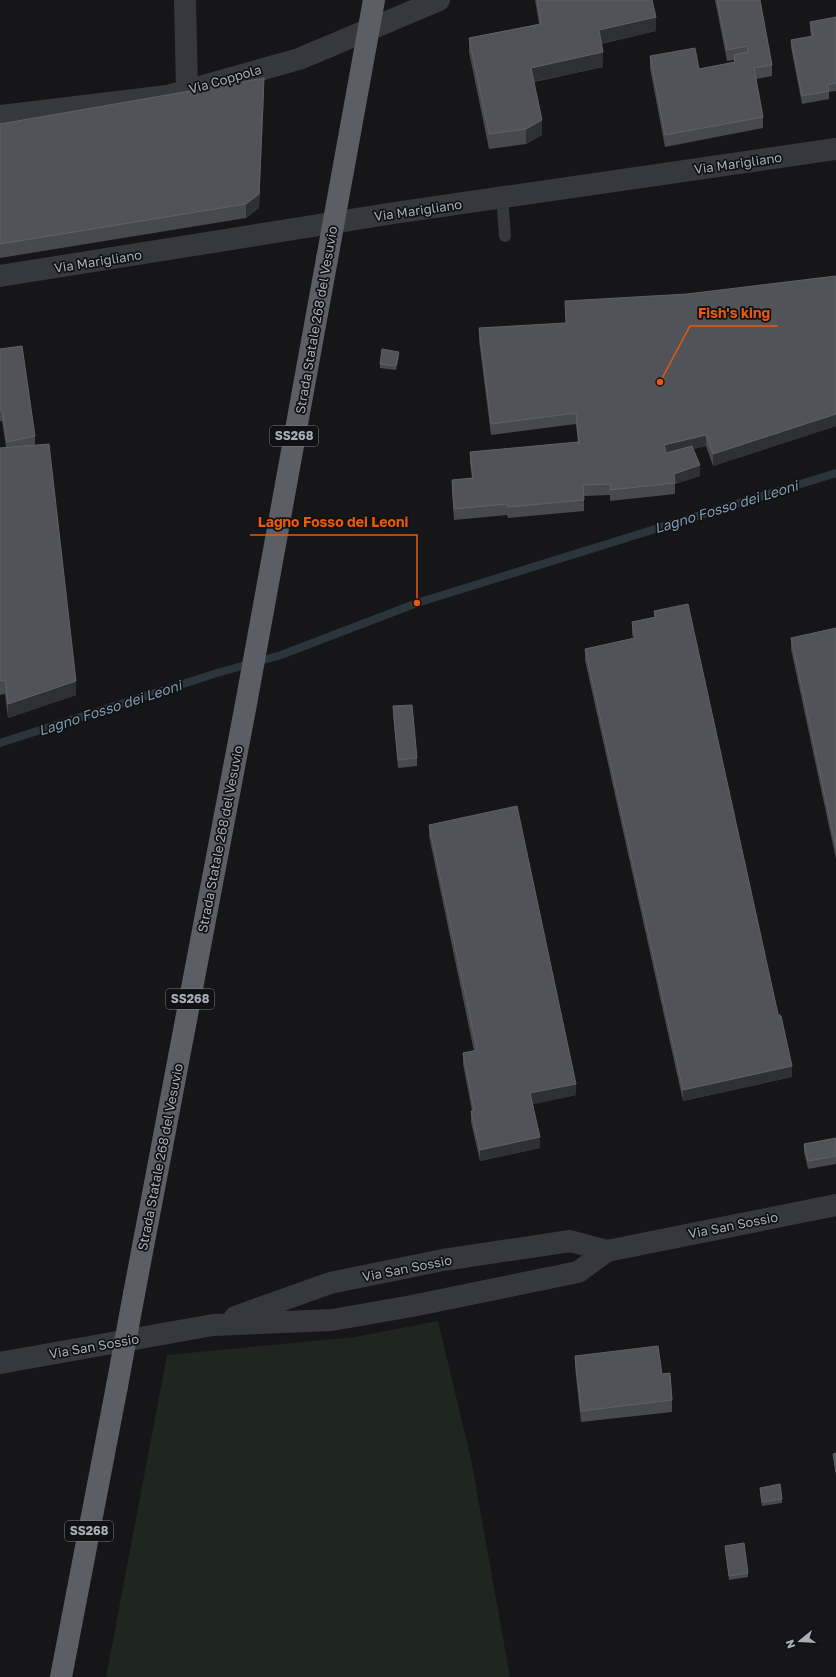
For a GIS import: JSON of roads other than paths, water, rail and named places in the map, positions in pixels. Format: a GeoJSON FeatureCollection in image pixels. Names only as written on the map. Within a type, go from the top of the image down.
{"type":"FeatureCollection","features":[{"type":"Feature","properties":{"kind":"highway","name":"Strada Statale 268 del Vesuvio"},"geometry":{"type":"LineString","coordinates":[[61,1677],[118,1386],[134,1294],[246,704],[374,0]]}},
{"type":"Feature","properties":{"kind":"street"},"geometry":{"type":"LineString","coordinates":[[185,0],[187,90]]}},
{"type":"Feature","properties":{"kind":"street","name":"Via Coppola"},"geometry":{"type":"LineString","coordinates":[[0,116],[167,96],[299,59],[439,0]]}},
{"type":"Feature","properties":{"kind":"street","name":"Via Marigliano"},"geometry":{"type":"LineString","coordinates":[[0,276],[394,213],[836,149]]}},
{"type":"Feature","properties":{"kind":"street","name":"Via San Sossio"},"geometry":{"type":"LineString","coordinates":[[0,1363],[213,1325],[332,1320],[412,1306],[578,1272],[607,1251],[836,1205]]}},
{"type":"Feature","properties":{"kind":"street","name":"Via San Sossio"},"geometry":{"type":"LineString","coordinates":[[213,1325],[330,1283],[443,1260],[570,1241],[607,1251]]}},
{"type":"Feature","properties":{"kind":"lane"},"geometry":{"type":"LineString","coordinates":[[502,197],[505,236]]}},
{"type":"Feature","properties":{"kind":"waterway","name":"Lagno Fosso dei Leoni"},"geometry":{"type":"LineString","coordinates":[[0,743],[217,673],[281,655],[417,603],[836,473]]}},
{"type":"Feature","properties":{"kind":"place","name":"Fish's king"},"geometry":{"type":"Point","coordinates":[660,382]}},
{"type":"Feature","properties":{"kind":"place","name":"Lagno Fosso dei Leoni"},"geometry":{"type":"Point","coordinates":[417,603]}}]}
